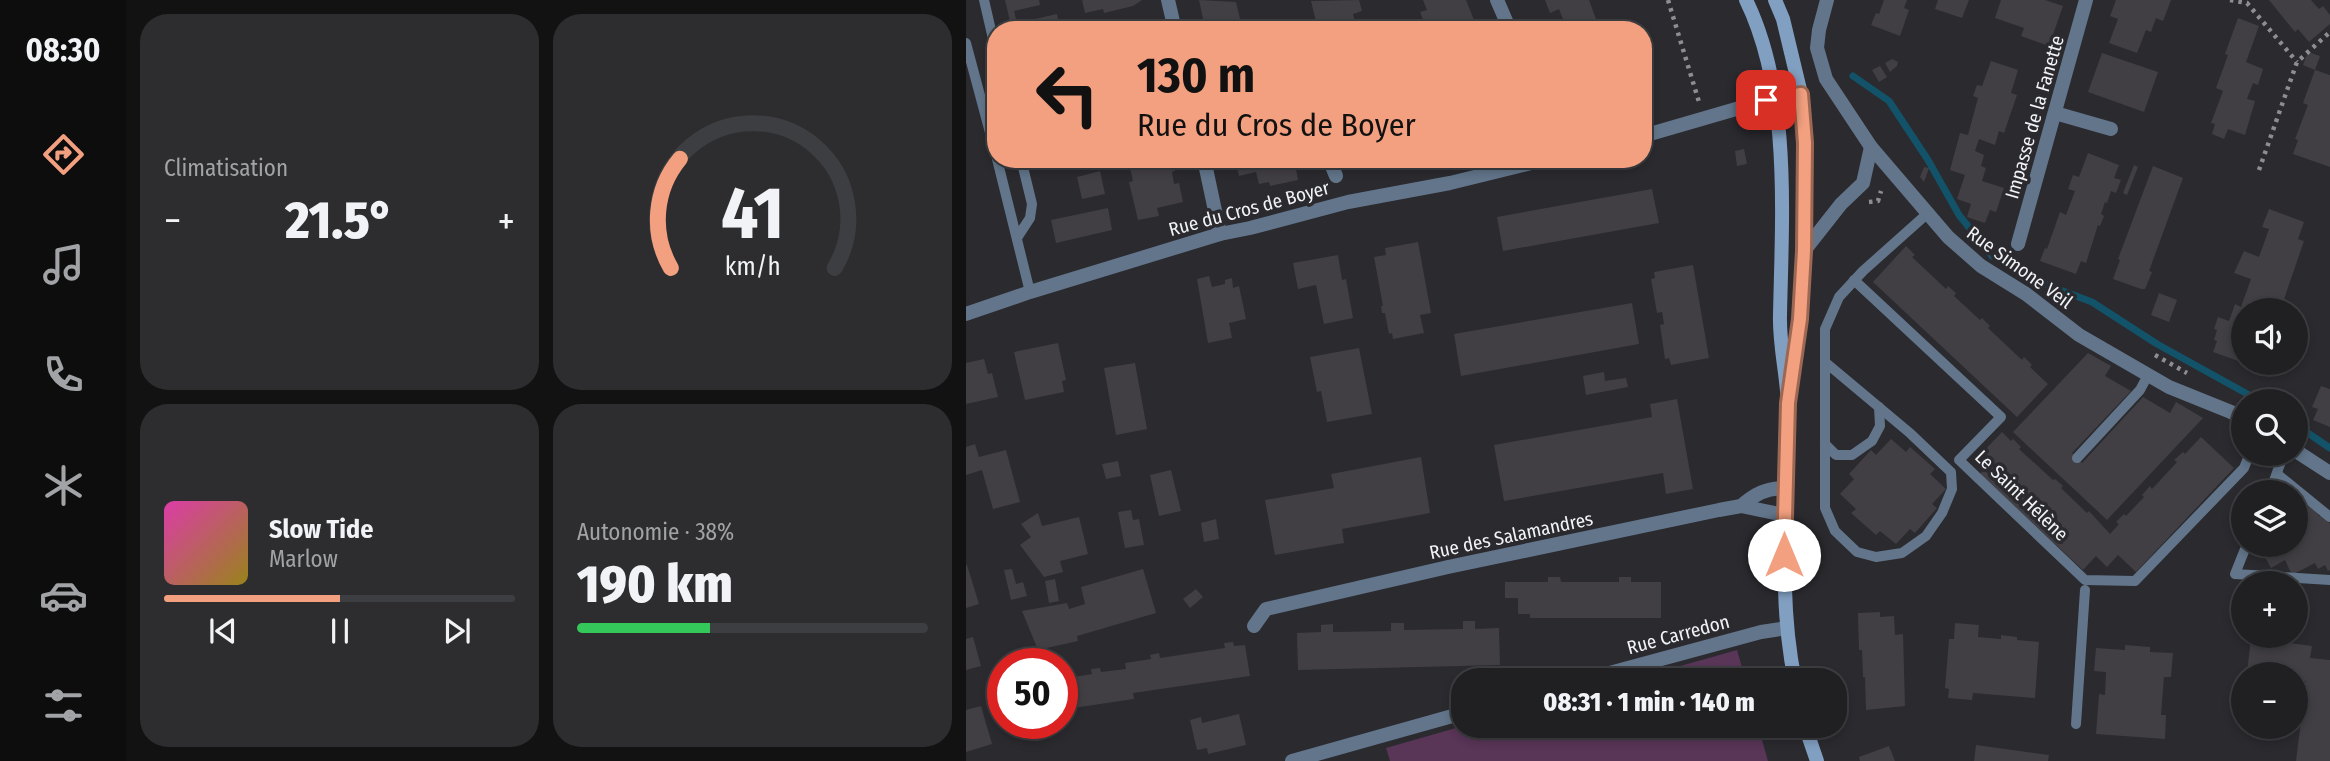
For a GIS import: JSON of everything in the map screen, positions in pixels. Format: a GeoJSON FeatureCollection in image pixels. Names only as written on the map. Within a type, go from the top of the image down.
{"type":"FeatureCollection","features":[{"type":"Feature","properties":{"kind":"main road"},"geometry":{"type":"LineString","coordinates":[[1775,0],[1783,19],[1801,94],[1805,143],[1804,251],[1800,319],[1788,403],[1784,514],[1784,583],[1793,668]]}},
{"type":"Feature","properties":{"kind":"main road"},"geometry":{"type":"LineString","coordinates":[[1748,2],[1764,48],[1774,98],[1780,168],[1780,320],[1788,403]]}},
{"type":"Feature","properties":{"kind":"main road"},"geometry":{"type":"LineString","coordinates":[[1809,738],[1817,761]]}},
{"type":"Feature","properties":{"kind":"street"},"geometry":{"type":"LineString","coordinates":[[1168,0],[1173,21]]}},
{"type":"Feature","properties":{"kind":"street"},"geometry":{"type":"LineString","coordinates":[[1497,0],[1506,21]]}},
{"type":"Feature","properties":{"kind":"street","name":"Rue Simone Veil"},"geometry":{"type":"LineString","coordinates":[[1827,0],[1818,30],[1817,48],[1826,79],[1871,147],[1948,237],[1981,266],[2026,294],[2079,335],[2148,375],[2231,413]]}},
{"type":"Feature","properties":{"kind":"street","name":"Impasse de la Fanette"},"geometry":{"type":"LineString","coordinates":[[2018,244],[2086,0]]}},
{"type":"Feature","properties":{"kind":"street"},"geometry":{"type":"LineString","coordinates":[[1652,134],[1774,98],[1801,94]]}},
{"type":"Feature","properties":{"kind":"street"},"geometry":{"type":"LineString","coordinates":[[2055,113],[2111,129]]}},
{"type":"Feature","properties":{"kind":"street"},"geometry":{"type":"LineString","coordinates":[[1804,251],[1841,204],[1863,183],[1871,147]]}},
{"type":"Feature","properties":{"kind":"street"},"geometry":{"type":"LineString","coordinates":[[1205,168],[1220,234]]}},
{"type":"Feature","properties":{"kind":"street"},"geometry":{"type":"LineString","coordinates":[[1333,168],[1336,176]]}},
{"type":"Feature","properties":{"kind":"street","name":"Rue du Cros de Boyer"},"geometry":{"type":"LineString","coordinates":[[966,314],[1220,234],[1348,202],[1450,183],[1511,168]]}},
{"type":"Feature","properties":{"kind":"street"},"geometry":{"type":"LineString","coordinates":[[2308,459],[2330,473]]}},
{"type":"Feature","properties":{"kind":"street"},"geometry":{"type":"LineString","coordinates":[[1741,506],[1756,494],[1772,488],[1785,488]]}},
{"type":"Feature","properties":{"kind":"street","name":"Rue des Salamandres"},"geometry":{"type":"LineString","coordinates":[[1254,626],[1266,609],[1448,567],[1741,506],[1784,514]]}},
{"type":"Feature","properties":{"kind":"street","name":"Rue Carredon"},"geometry":{"type":"LineString","coordinates":[[1628,668],[1761,632],[1787,628]]}},
{"type":"Feature","properties":{"kind":"street"},"geometry":{"type":"LineString","coordinates":[[1292,761],[1451,716]]}},
{"type":"Feature","properties":{"kind":"lane"},"geometry":{"type":"LineString","coordinates":[[984,0],[989,21]]}},
{"type":"Feature","properties":{"kind":"lane"},"geometry":{"type":"LineString","coordinates":[[966,43],[987,123]]}},
{"type":"Feature","properties":{"kind":"lane"},"geometry":{"type":"LineString","coordinates":[[999,168],[1030,292]]}},
{"type":"Feature","properties":{"kind":"lane"},"geometry":{"type":"LineString","coordinates":[[1017,237],[1030,218],[1032,204],[1023,168]]}},
{"type":"Feature","properties":{"kind":"lane","name":"Le Saint Hélène"},"geometry":{"type":"LineString","coordinates":[[1825,362],[1911,433],[1951,472],[1952,489],[1942,513],[1926,536],[1902,553],[1876,557],[1857,552],[1835,531],[1825,508],[1825,362],[1825,329],[1839,297],[1854,280],[1928,214]]}},
{"type":"Feature","properties":{"kind":"lane","name":"Le Saint Hélène"},"geometry":{"type":"LineString","coordinates":[[1854,280],[2001,417],[1959,460],[2085,580],[2134,581],[2245,466]]}},
{"type":"Feature","properties":{"kind":"lane"},"geometry":{"type":"LineString","coordinates":[[2077,458],[2140,390],[2148,375]]}},
{"type":"Feature","properties":{"kind":"lane"},"geometry":{"type":"LineString","coordinates":[[1825,444],[1836,455],[1852,455],[1872,441],[1880,426],[1879,407]]}},
{"type":"Feature","properties":{"kind":"lane"},"geometry":{"type":"LineString","coordinates":[[2275,480],[2280,466]]}},
{"type":"Feature","properties":{"kind":"lane"},"geometry":{"type":"LineString","coordinates":[[2277,474],[2330,517]]}},
{"type":"Feature","properties":{"kind":"lane"},"geometry":{"type":"LineString","coordinates":[[2242,557],[2235,574],[2330,580]]}},
{"type":"Feature","properties":{"kind":"lane"},"geometry":{"type":"LineString","coordinates":[[2076,724],[2085,590]]}},
{"type":"Feature","properties":{"kind":"path"},"geometry":{"type":"LineString","coordinates":[[1668,0],[1705,119]]}},
{"type":"Feature","properties":{"kind":"path"},"geometry":{"type":"LineString","coordinates":[[2230,0],[2247,3],[2297,62]]}},
{"type":"Feature","properties":{"kind":"path"},"geometry":{"type":"LineString","coordinates":[[2259,170],[2297,62],[2330,32]]}},
{"type":"Feature","properties":{"kind":"shaded area"},"geometry":{"type":"Polygon","coordinates":[[[1737,650],[1742,668],[1673,668],[1737,650]]]}},
{"type":"Feature","properties":{"kind":"shaded area"},"geometry":{"type":"Polygon","coordinates":[[[1451,729],[1451,738],[1761,738],[1768,761],[1390,761],[1386,748],[1451,729]]]}},
{"type":"Feature","properties":{"kind":"building"},"geometry":{"type":"Polygon","coordinates":[[[1005,0],[1039,0],[1040,5],[1014,11],[1016,21],[1010,21],[1005,0]]]}},
{"type":"Feature","properties":{"kind":"building"},"geometry":{"type":"Polygon","coordinates":[[[1082,0],[1142,0],[1133,6],[1104,13],[1103,9],[1085,13],[1082,0]]]}},
{"type":"Feature","properties":{"kind":"building"},"geometry":{"type":"Polygon","coordinates":[[[1199,0],[1236,2],[1240,19],[1204,21],[1199,0]]]}},
{"type":"Feature","properties":{"kind":"building"},"geometry":{"type":"Polygon","coordinates":[[[1359,0],[1362,11],[1353,14],[1355,21],[1316,21],[1311,1],[1359,0]]]}},
{"type":"Feature","properties":{"kind":"building"},"geometry":{"type":"Polygon","coordinates":[[[1423,0],[1466,0],[1474,21],[1424,21],[1420,12],[1427,10],[1423,0]]]}},
{"type":"Feature","properties":{"kind":"building"},"geometry":{"type":"Polygon","coordinates":[[[1545,0],[1589,0],[1597,21],[1558,21],[1563,19],[1559,9],[1550,13],[1545,0]]]}},
{"type":"Feature","properties":{"kind":"building"},"geometry":{"type":"Polygon","coordinates":[[[1884,0],[1907,0],[1904,8],[1909,10],[1900,36],[1871,25],[1884,0]]]}},
{"type":"Feature","properties":{"kind":"building"},"geometry":{"type":"Polygon","coordinates":[[[1938,0],[1969,0],[1962,18],[1935,9],[1938,0]]]}},
{"type":"Feature","properties":{"kind":"building"},"geometry":{"type":"Polygon","coordinates":[[[2001,0],[2045,0],[2063,6],[2049,46],[2021,36],[2024,28],[1995,18],[2001,0]]]}},
{"type":"Feature","properties":{"kind":"building"},"geometry":{"type":"Polygon","coordinates":[[[2116,0],[2171,0],[2163,21],[2156,18],[2151,32],[2146,30],[2137,53],[2109,43],[2118,19],[2110,16],[2116,0]]]}},
{"type":"Feature","properties":{"kind":"building"},"geometry":{"type":"Polygon","coordinates":[[[2269,0],[2311,0],[2319,9],[2323,6],[2330,15],[2330,24],[2309,42],[2298,29],[2295,32],[2269,0]]]}},
{"type":"Feature","properties":{"kind":"building"},"geometry":{"type":"Polygon","coordinates":[[[1057,14],[1058,21],[1026,21],[1057,14]]]}},
{"type":"Feature","properties":{"kind":"building"},"geometry":{"type":"Polygon","coordinates":[[[2238,18],[2259,26],[2246,62],[2263,69],[2258,85],[2253,83],[2247,99],[2255,101],[2245,135],[2228,129],[2224,139],[2212,134],[2215,124],[2211,123],[2223,91],[2216,88],[2238,18]]]}},
{"type":"Feature","properties":{"kind":"building"},"geometry":{"type":"Polygon","coordinates":[[[2308,52],[2320,56],[2315,70],[2303,65],[2308,52]]]}},
{"type":"Feature","properties":{"kind":"building"},"geometry":{"type":"Polygon","coordinates":[[[2102,53],[2158,72],[2144,112],[2088,92],[2102,53]]]}},
{"type":"Feature","properties":{"kind":"building"},"geometry":{"type":"Polygon","coordinates":[[[1892,59],[1898,62],[1890,72],[1885,63],[1892,59]]]}},
{"type":"Feature","properties":{"kind":"building"},"geometry":{"type":"Polygon","coordinates":[[[1991,61],[2018,70],[2011,93],[2017,95],[2004,133],[1999,131],[1995,145],[1979,139],[1975,151],[1984,155],[1981,166],[1986,168],[1982,181],[2004,188],[1996,212],[1990,210],[1985,223],[1967,217],[1971,204],[1957,199],[1965,175],[1950,170],[1960,133],[1968,135],[1978,98],[1973,96],[1977,85],[1982,86],[1991,61]]]}},
{"type":"Feature","properties":{"kind":"building"},"geometry":{"type":"Polygon","coordinates":[[[1880,66],[1887,77],[1879,82],[1872,70],[1880,66]]]}},
{"type":"Feature","properties":{"kind":"building"},"geometry":{"type":"Polygon","coordinates":[[[2315,70],[2330,75],[2330,167],[2293,154],[2298,140],[2295,139],[2308,105],[2303,103],[2315,70]]]}},
{"type":"Feature","properties":{"kind":"building"},"geometry":{"type":"Polygon","coordinates":[[[1744,149],[1747,164],[1737,166],[1735,151],[1744,149]]]}},
{"type":"Feature","properties":{"kind":"building"},"geometry":{"type":"Polygon","coordinates":[[[2088,153],[2119,165],[2114,178],[2121,180],[2116,193],[2111,191],[2107,203],[2105,202],[2101,214],[2104,216],[2100,226],[2098,225],[2086,263],[2081,261],[2076,274],[2040,261],[2060,212],[2066,215],[2075,191],[2068,189],[2073,175],[2079,177],[2088,153]]]}},
{"type":"Feature","properties":{"kind":"building"},"geometry":{"type":"Polygon","coordinates":[[[2134,165],[2138,167],[2127,195],[2123,193],[2134,165]]]}},
{"type":"Feature","properties":{"kind":"building"},"geometry":{"type":"Polygon","coordinates":[[[2153,166],[2183,178],[2149,271],[2152,272],[2145,289],[2141,289],[2113,279],[2153,166]]]}},
{"type":"Feature","properties":{"kind":"building"},"geometry":{"type":"Polygon","coordinates":[[[1924,167],[1929,168],[1924,182],[1920,177],[1924,167]]]}},
{"type":"Feature","properties":{"kind":"building"},"geometry":{"type":"Polygon","coordinates":[[[1130,168],[1174,168],[1175,171],[1172,172],[1174,184],[1179,183],[1183,202],[1157,208],[1159,216],[1138,220],[1129,182],[1133,181],[1130,168]]]}},
{"type":"Feature","properties":{"kind":"building"},"geometry":{"type":"Polygon","coordinates":[[[1237,168],[1296,168],[1298,180],[1270,186],[1269,182],[1259,184],[1256,172],[1239,176],[1237,168]]]}},
{"type":"Feature","properties":{"kind":"building"},"geometry":{"type":"Polygon","coordinates":[[[1100,171],[1105,194],[1082,199],[1077,177],[1100,171]]]}},
{"type":"Feature","properties":{"kind":"building"},"geometry":{"type":"Polygon","coordinates":[[[1652,189],[1659,223],[1503,251],[1497,217],[1652,189]]]}},
{"type":"Feature","properties":{"kind":"building"},"geometry":{"type":"Polygon","coordinates":[[[1108,208],[1112,230],[1056,243],[1051,220],[1108,208]]]}},
{"type":"Feature","properties":{"kind":"building"},"geometry":{"type":"Polygon","coordinates":[[[2269,209],[2304,222],[2298,239],[2304,241],[2284,298],[2244,298],[2251,279],[2234,273],[2244,251],[2259,257],[2269,229],[2262,227],[2269,209]]]}},
{"type":"Feature","properties":{"kind":"building"},"geometry":{"type":"Polygon","coordinates":[[[1418,242],[1431,313],[1420,315],[1424,333],[1393,339],[1392,333],[1389,334],[1385,313],[1382,313],[1374,257],[1386,255],[1385,248],[1418,242]]]}},
{"type":"Feature","properties":{"kind":"building"},"geometry":{"type":"Polygon","coordinates":[[[1906,246],[1915,255],[1912,257],[1946,289],[1948,286],[1956,293],[1954,296],[1980,320],[1982,318],[1990,326],[1988,328],[2022,360],[2024,357],[2032,365],[2030,367],[2048,384],[2017,417],[1873,282],[1906,246]]]}},
{"type":"Feature","properties":{"kind":"building"},"geometry":{"type":"Polygon","coordinates":[[[1338,255],[1342,280],[1346,279],[1353,318],[1324,324],[1316,285],[1298,289],[1293,263],[1338,255]]]}},
{"type":"Feature","properties":{"kind":"building"},"geometry":{"type":"Polygon","coordinates":[[[1693,265],[1709,358],[1671,365],[1669,358],[1665,359],[1660,325],[1664,324],[1662,312],[1657,313],[1651,279],[1655,278],[1654,272],[1693,265]]]}},
{"type":"Feature","properties":{"kind":"building"},"geometry":{"type":"Polygon","coordinates":[[[1209,276],[1212,287],[1225,284],[1225,280],[1232,278],[1233,288],[1239,286],[1246,319],[1229,323],[1232,338],[1208,343],[1197,279],[1209,276]]]}},
{"type":"Feature","properties":{"kind":"building"},"geometry":{"type":"Polygon","coordinates":[[[2159,293],[2177,300],[2169,322],[2151,315],[2159,293]]]}},
{"type":"Feature","properties":{"kind":"building"},"geometry":{"type":"Polygon","coordinates":[[[1632,303],[1639,344],[1461,376],[1454,334],[1632,303]]]}},
{"type":"Feature","properties":{"kind":"building"},"geometry":{"type":"Polygon","coordinates":[[[2231,315],[2231,358],[2213,352],[2217,341],[2214,340],[2217,330],[2214,329],[2218,317],[2229,321],[2231,315]]]}},
{"type":"Feature","properties":{"kind":"building"},"geometry":{"type":"Polygon","coordinates":[[[1058,343],[1066,380],[1062,381],[1064,392],[1025,400],[1014,352],[1058,343]]]}},
{"type":"Feature","properties":{"kind":"building"},"geometry":{"type":"Polygon","coordinates":[[[1359,348],[1372,414],[1327,422],[1310,357],[1359,348]]]}},
{"type":"Feature","properties":{"kind":"building"},"geometry":{"type":"Polygon","coordinates":[[[2088,353],[2111,366],[2105,376],[2131,391],[2072,453],[2082,463],[2143,397],[2170,413],[2176,402],[2203,418],[2107,520],[2013,432],[2088,353]]]}},
{"type":"Feature","properties":{"kind":"building"},"geometry":{"type":"Polygon","coordinates":[[[984,359],[988,374],[992,373],[998,397],[966,404],[966,363],[984,359]]]}},
{"type":"Feature","properties":{"kind":"building"},"geometry":{"type":"Polygon","coordinates":[[[1135,363],[1147,429],[1116,435],[1104,368],[1135,363]]]}},
{"type":"Feature","properties":{"kind":"building"},"geometry":{"type":"Polygon","coordinates":[[[1604,372],[1605,381],[1626,378],[1628,387],[1586,395],[1583,376],[1604,372]]]}},
{"type":"Feature","properties":{"kind":"building"},"geometry":{"type":"Polygon","coordinates":[[[2321,386],[2330,389],[2330,427],[2313,420],[2318,409],[2312,407],[2321,386]]]}},
{"type":"Feature","properties":{"kind":"building"},"geometry":{"type":"Polygon","coordinates":[[[1677,399],[1693,489],[1666,494],[1663,473],[1504,501],[1494,445],[1652,417],[1650,404],[1677,399]]]}},
{"type":"Feature","properties":{"kind":"building"},"geometry":{"type":"Polygon","coordinates":[[[2002,432],[2011,441],[2013,439],[2021,447],[2019,449],[2053,480],[2063,486],[2061,488],[2087,513],[2089,511],[2110,534],[2119,524],[2116,522],[2124,514],[2126,516],[2144,497],[2142,495],[2150,486],[2152,489],[2177,462],[2174,460],[2183,452],[2185,454],[2201,437],[2234,468],[2136,572],[2118,555],[2107,567],[2096,556],[2083,570],[1980,474],[1984,469],[1975,460],[2002,432]]]}},
{"type":"Feature","properties":{"kind":"building"},"geometry":{"type":"Polygon","coordinates":[[[1891,439],[1906,452],[1910,447],[1935,469],[1930,474],[1946,489],[1932,504],[1937,508],[1915,533],[1910,529],[1896,544],[1880,531],[1876,535],[1851,513],[1856,509],[1840,494],[1854,479],[1849,474],[1871,450],[1876,455],[1891,439]]]}},
{"type":"Feature","properties":{"kind":"building"},"geometry":{"type":"Polygon","coordinates":[[[975,444],[979,457],[1006,450],[1020,502],[993,509],[982,470],[966,475],[966,447],[975,444]]]}},
{"type":"Feature","properties":{"kind":"building"},"geometry":{"type":"Polygon","coordinates":[[[1421,457],[1430,513],[1342,529],[1344,543],[1275,555],[1265,500],[1334,488],[1331,474],[1421,457]]]}},
{"type":"Feature","properties":{"kind":"building"},"geometry":{"type":"Polygon","coordinates":[[[1118,461],[1121,476],[1106,479],[1102,464],[1118,461]]]}},
{"type":"Feature","properties":{"kind":"building"},"geometry":{"type":"Polygon","coordinates":[[[1171,470],[1181,511],[1159,516],[1150,475],[1171,470]]]}},
{"type":"Feature","properties":{"kind":"building"},"geometry":{"type":"Polygon","coordinates":[[[2313,505],[2319,516],[2324,513],[2330,524],[2330,570],[2328,571],[2325,565],[2318,569],[2315,563],[2300,571],[2290,571],[2285,560],[2271,568],[2265,557],[2308,557],[2308,508],[2313,505]]]}},
{"type":"Feature","properties":{"kind":"building"},"geometry":{"type":"Polygon","coordinates":[[[1131,510],[1133,520],[1139,519],[1144,545],[1125,548],[1118,512],[1131,510]]]}},
{"type":"Feature","properties":{"kind":"building"},"geometry":{"type":"Polygon","coordinates":[[[1038,513],[1042,526],[1079,517],[1088,554],[1060,561],[1063,572],[1044,577],[1020,545],[1031,537],[1021,524],[1038,513]]]}},
{"type":"Feature","properties":{"kind":"building"},"geometry":{"type":"Polygon","coordinates":[[[1216,519],[1219,539],[1204,542],[1201,523],[1216,519]]]}},
{"type":"Feature","properties":{"kind":"building"},"geometry":{"type":"Polygon","coordinates":[[[966,565],[979,604],[966,608],[966,565]]]}},
{"type":"Feature","properties":{"kind":"building"},"geometry":{"type":"Polygon","coordinates":[[[1012,569],[1016,584],[1023,582],[1027,596],[1011,600],[1004,570],[1012,569]]]}},
{"type":"Feature","properties":{"kind":"building"},"geometry":{"type":"Polygon","coordinates":[[[1143,569],[1156,613],[1077,636],[1078,641],[1037,648],[1022,611],[1067,603],[1069,609],[1085,604],[1081,587],[1143,569]]]}},
{"type":"Feature","properties":{"kind":"building"},"geometry":{"type":"Polygon","coordinates":[[[1548,577],[1560,577],[1561,582],[1619,582],[1619,577],[1631,577],[1631,582],[1661,582],[1661,618],[1530,618],[1530,614],[1518,614],[1518,598],[1505,598],[1505,582],[1548,582],[1548,577]]]}},
{"type":"Feature","properties":{"kind":"building"},"geometry":{"type":"Polygon","coordinates":[[[1055,579],[1059,601],[1049,603],[1045,581],[1055,579]]]}},
{"type":"Feature","properties":{"kind":"building"},"geometry":{"type":"Polygon","coordinates":[[[1196,589],[1203,597],[1190,608],[1183,599],[1196,589]]]}},
{"type":"Feature","properties":{"kind":"building"},"geometry":{"type":"Polygon","coordinates":[[[1880,612],[1880,617],[1894,616],[1895,635],[1903,634],[1905,706],[1866,710],[1858,613],[1880,612]]]}},
{"type":"Feature","properties":{"kind":"building"},"geometry":{"type":"Polygon","coordinates":[[[1463,621],[1475,621],[1475,629],[1499,628],[1500,665],[1298,670],[1297,633],[1321,632],[1321,625],[1333,624],[1333,632],[1391,631],[1391,623],[1404,623],[1404,630],[1463,629],[1463,621]]]}},
{"type":"Feature","properties":{"kind":"building"},"geometry":{"type":"Polygon","coordinates":[[[1955,623],[1979,625],[1978,637],[2001,639],[2001,635],[2039,642],[2035,698],[1973,693],[1972,700],[1948,698],[1949,689],[1945,688],[1949,639],[1954,639],[1955,623]]]}},
{"type":"Feature","properties":{"kind":"building"},"geometry":{"type":"Polygon","coordinates":[[[973,637],[981,666],[966,670],[966,639],[973,637]]]}},
{"type":"Feature","properties":{"kind":"building"},"geometry":{"type":"Polygon","coordinates":[[[1224,643],[1245,645],[1250,676],[1133,693],[1134,699],[1078,707],[1078,676],[1092,674],[1091,669],[1100,668],[1101,672],[1126,669],[1125,663],[1151,659],[1150,655],[1159,653],[1160,658],[1225,648],[1224,643]]]}},
{"type":"Feature","properties":{"kind":"building"},"geometry":{"type":"Polygon","coordinates":[[[2125,645],[2150,647],[2150,652],[2173,653],[2171,677],[2164,677],[2161,715],[2166,715],[2165,739],[2096,734],[2099,694],[2105,695],[2106,672],[2094,671],[2096,648],[2125,650],[2125,645]]]}},
{"type":"Feature","properties":{"kind":"building"},"geometry":{"type":"Polygon","coordinates":[[[2308,645],[2312,646],[2310,658],[2330,660],[2330,761],[2296,761],[2299,739],[2308,739],[2308,662],[2248,662],[2250,648],[2308,648],[2308,645]]]}},
{"type":"Feature","properties":{"kind":"building"},"geometry":{"type":"Polygon","coordinates":[[[981,706],[987,727],[987,739],[991,739],[992,744],[966,752],[966,710],[981,706]]]}},
{"type":"Feature","properties":{"kind":"building"},"geometry":{"type":"Polygon","coordinates":[[[1239,714],[1246,745],[1208,754],[1207,748],[1197,750],[1190,720],[1201,717],[1202,723],[1239,714]]]}},
{"type":"Feature","properties":{"kind":"building"},"geometry":{"type":"Polygon","coordinates":[[[1976,745],[2049,755],[2048,761],[1974,761],[1976,745]]]}},
{"type":"Feature","properties":{"kind":"building"},"geometry":{"type":"Polygon","coordinates":[[[1889,746],[1895,761],[1860,761],[1859,757],[1889,746]]]}},
{"type":"Feature","properties":{"kind":"waterway"},"geometry":{"type":"LineString","coordinates":[[1853,76],[1889,101],[1928,160],[1959,215],[1992,256],[2047,285],[2092,302],[2157,344],[2238,389]]}},
{"type":"Feature","properties":{"kind":"waterway"},"geometry":{"type":"LineString","coordinates":[[2308,433],[2330,448]]}},
{"type":"Feature","properties":{"kind":"route"},"geometry":{"type":"LineString","coordinates":[[1766,100],[1801,94],[1805,143],[1804,251],[1800,319],[1788,403],[1784,555]]}}]}
